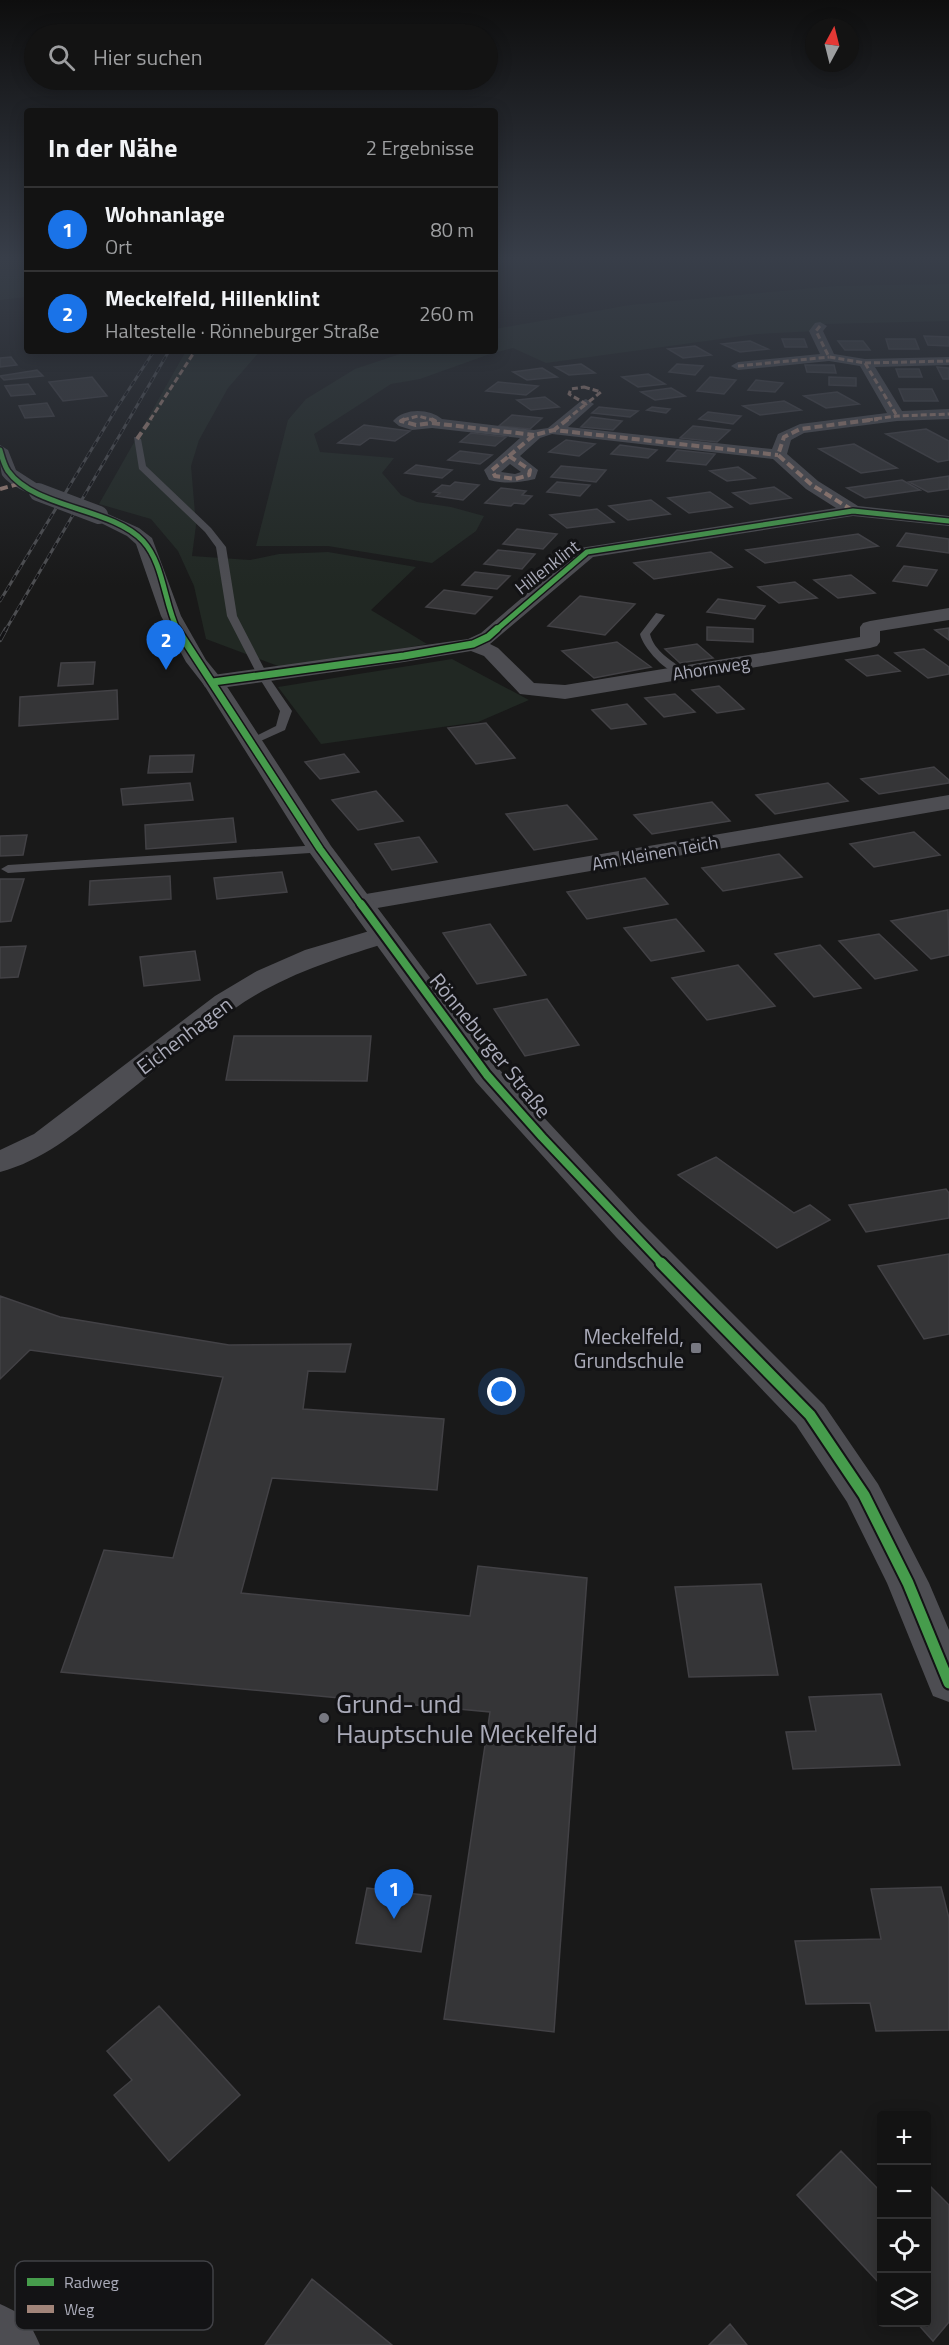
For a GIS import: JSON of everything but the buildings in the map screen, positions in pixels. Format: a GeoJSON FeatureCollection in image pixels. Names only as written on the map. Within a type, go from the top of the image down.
{"type":"FeatureCollection","features":[{"type":"Feature","properties":{"kind":"street"},"geometry":{"type":"LineString","coordinates":[[868,367],[897,416]]}},
{"type":"Feature","properties":{"kind":"street"},"geometry":{"type":"LineString","coordinates":[[554,430],[586,404]]}},
{"type":"Feature","properties":{"kind":"street"},"geometry":{"type":"LineString","coordinates":[[778,455],[784,436],[800,429],[897,416],[949,414]]}},
{"type":"Feature","properties":{"kind":"street"},"geometry":{"type":"LineString","coordinates":[[432,423],[534,435],[554,430],[778,455],[812,485],[853,511]]}},
{"type":"Feature","properties":{"kind":"street"},"geometry":{"type":"LineString","coordinates":[[509,456],[534,435]]}},
{"type":"Feature","properties":{"kind":"street","name":"Rönneburger Straße"},"geometry":{"type":"LineString","coordinates":[[0,450],[9,473],[38,492],[99,515],[133,532],[146,542],[171,616],[197,662],[213,682],[321,849],[487,1075],[628,1229],[810,1414],[864,1495],[908,1583],[949,1683]]}},
{"type":"Feature","properties":{"kind":"street","name":"Hillenklint"},"geometry":{"type":"LineString","coordinates":[[213,682],[404,656],[473,644],[488,637],[587,552],[853,511],[949,521]]}},
{"type":"Feature","properties":{"kind":"street","name":"Ahornweg"},"geometry":{"type":"LineString","coordinates":[[473,644],[491,652],[528,689],[565,692],[870,642],[870,627],[949,614]]}},
{"type":"Feature","properties":{"kind":"street","name":"Am Kleinen Teich"},"geometry":{"type":"LineString","coordinates":[[360,903],[949,802]]}},
{"type":"Feature","properties":{"kind":"street","name":"Eichenhagen"},"geometry":{"type":"LineString","coordinates":[[0,1162],[45,1141],[225,1002],[267,977],[315,956],[383,935]]}},
{"type":"Feature","properties":{"kind":"street"},"geometry":{"type":"LineString","coordinates":[[0,2334],[10,2345]]}},
{"type":"Feature","properties":{"kind":"lane"},"geometry":{"type":"LineString","coordinates":[[137,439],[142,468],[208,530],[221,547],[232,616],[263,676],[286,711],[282,728],[250,742]]}},
{"type":"Feature","properties":{"kind":"lane"},"geometry":{"type":"LineString","coordinates":[[660,615],[645,634],[645,640],[680,672]]}},
{"type":"Feature","properties":{"kind":"lane"},"geometry":{"type":"LineString","coordinates":[[8,869],[321,849]]}},
{"type":"Feature","properties":{"kind":"shaded area"},"geometry":{"type":"Polygon","coordinates":[[[177,367],[246,367],[228,388],[199,440],[191,466],[196,525],[192,556],[250,560],[279,554],[328,552],[416,567],[371,610],[427,644],[286,669],[206,639],[194,586],[178,551],[151,519],[99,504],[177,367]]]}},
{"type":"Feature","properties":{"kind":"shaded area"},"geometry":{"type":"Polygon","coordinates":[[[452,367],[420,379],[391,384],[314,434],[320,452],[394,458],[382,473],[401,495],[417,502],[451,507],[484,516],[476,531],[432,563],[328,546],[256,546],[288,420],[306,399],[355,369],[452,367]]]}},
{"type":"Feature","properties":{"kind":"shaded area"},"geometry":{"type":"Polygon","coordinates":[[[452,659],[529,700],[478,722],[321,744],[278,687],[452,659]]]}},
{"type":"Feature","properties":{"kind":"railway"},"geometry":{"type":"LineString","coordinates":[[0,601],[143,367]]}},
{"type":"Feature","properties":{"kind":"railway"},"geometry":{"type":"LineString","coordinates":[[5,631],[159,367]]}},
{"type":"Feature","properties":{"kind":"railway"},"geometry":{"type":"LineString","coordinates":[[0,640],[6,629]]}},
{"type":"Feature","properties":{"kind":"marked path"},"geometry":{"type":"LineString","coordinates":[[137,439],[184,367]]}},
{"type":"Feature","properties":{"kind":"marked path"},"geometry":{"type":"LineString","coordinates":[[868,367],[897,416]]}},
{"type":"Feature","properties":{"kind":"marked path"},"geometry":{"type":"LineString","coordinates":[[584,387],[597,389],[601,392],[586,404],[569,394],[571,389],[584,387]]}},
{"type":"Feature","properties":{"kind":"marked path"},"geometry":{"type":"LineString","coordinates":[[586,404],[554,430],[778,455]]}},
{"type":"Feature","properties":{"kind":"marked path"},"geometry":{"type":"LineString","coordinates":[[852,510],[812,485],[778,455],[784,437],[800,429],[897,416],[949,414]]}},
{"type":"Feature","properties":{"kind":"marked path"},"geometry":{"type":"LineString","coordinates":[[432,423],[435,421],[418,416],[401,421],[412,425],[432,423],[534,435]]}},
{"type":"Feature","properties":{"kind":"marked path"},"geometry":{"type":"LineString","coordinates":[[509,456],[492,470],[495,476],[515,479],[529,475],[530,470],[509,456],[534,435],[554,430]]}},
{"type":"Feature","properties":{"kind":"marked path"},"geometry":{"type":"LineString","coordinates":[[0,489],[22,483]]}},
{"type":"Feature","properties":{"kind":"cycle path"},"geometry":{"type":"LineString","coordinates":[[0,450],[8,471],[17,481],[48,497],[122,526],[135,534],[150,551],[171,616],[190,650],[320,849],[487,1075],[628,1229],[810,1415],[864,1495],[908,1583],[949,1683]]}},
{"type":"Feature","properties":{"kind":"cycle path"},"geometry":{"type":"LineString","coordinates":[[213,682],[404,656],[473,644],[488,637],[587,552],[853,511],[949,521]]}},
{"type":"Feature","properties":{"kind":"place","name":"Meckelfeld, Hillenklint"},"geometry":{"type":"Point","coordinates":[166,670]}},
{"type":"Feature","properties":{"kind":"place","name":"Meckelfeld, Grundschule"},"geometry":{"type":"Point","coordinates":[696,1348]}},
{"type":"Feature","properties":{"kind":"place","name":"Grund- und Hauptschule Meckelfeld"},"geometry":{"type":"Point","coordinates":[324,1718]}},
{"type":"Feature","properties":{"kind":"place","name":"Wohnanlage"},"geometry":{"type":"Point","coordinates":[394,1919]}}]}
